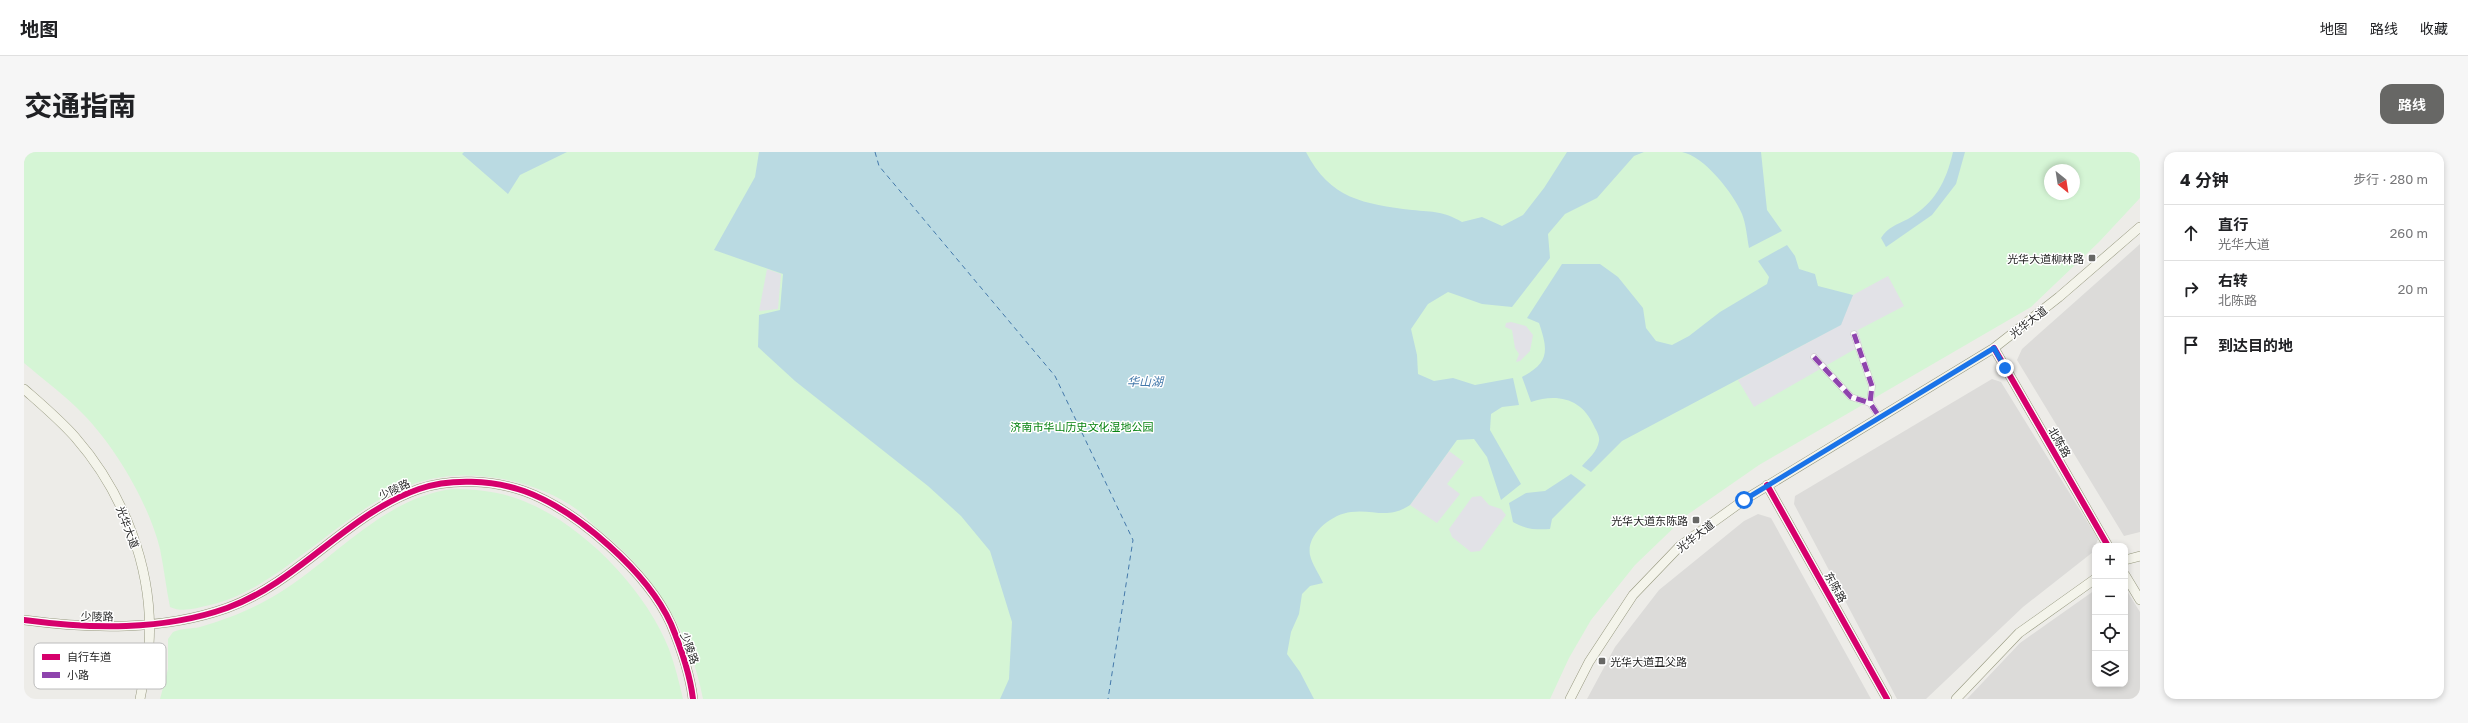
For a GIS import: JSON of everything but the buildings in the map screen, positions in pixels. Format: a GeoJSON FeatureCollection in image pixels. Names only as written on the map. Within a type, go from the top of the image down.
{"type":"FeatureCollection","features":[{"type":"Feature","properties":{"kind":"street","name":"光华大道"},"geometry":{"type":"LineString","coordinates":[[1570,699],[1604,637],[1633,595],[1656,569],[1680,546],[1767,485],[1994,348],[2059,297],[2140,227]]}},
{"type":"Feature","properties":{"kind":"street"},"geometry":{"type":"LineString","coordinates":[[1854,334],[1872,386],[1870,403],[1880,418]]}},
{"type":"Feature","properties":{"kind":"street","name":"北陈路"},"geometry":{"type":"LineString","coordinates":[[1994,348],[2106,543]]}},
{"type":"Feature","properties":{"kind":"street"},"geometry":{"type":"LineString","coordinates":[[1814,357],[1852,398],[1870,403]]}},
{"type":"Feature","properties":{"kind":"street","name":"光华大道"},"geometry":{"type":"LineString","coordinates":[[24,389],[75,437],[108,482],[132,533],[146,591],[149,643]]}},
{"type":"Feature","properties":{"kind":"street","name":"少陵路"},"geometry":{"type":"LineString","coordinates":[[24,620],[95,627],[184,620],[248,600],[275,585],[380,506],[418,489],[445,483],[495,485],[523,491],[543,500],[589,531],[619,556],[649,590],[670,623],[691,682],[693,699]]}},
{"type":"Feature","properties":{"kind":"street","name":"东陈路"},"geometry":{"type":"LineString","coordinates":[[1767,485],[1887,699]]}},
{"type":"Feature","properties":{"kind":"street"},"geometry":{"type":"LineString","coordinates":[[2128,559],[2140,556]]}},
{"type":"Feature","properties":{"kind":"street"},"geometry":{"type":"LineString","coordinates":[[2127,579],[2140,600]]}},
{"type":"Feature","properties":{"kind":"street"},"geometry":{"type":"LineString","coordinates":[[1956,699],[2019,633],[2092,581]]}},
{"type":"Feature","properties":{"kind":"street","name":"光华大道"},"geometry":{"type":"LineString","coordinates":[[140,699],[142,689]]}},
{"type":"Feature","properties":{"kind":"shaded area"},"geometry":{"type":"Polygon","coordinates":[[[2140,244],[2140,532],[2124,536],[2017,360],[2022,349],[2140,244]]]}},
{"type":"Feature","properties":{"kind":"shaded area"},"geometry":{"type":"Polygon","coordinates":[[[767,269],[781,274],[778,309],[759,311],[767,269]]]}},
{"type":"Feature","properties":{"kind":"shaded area"},"geometry":{"type":"Polygon","coordinates":[[[1888,276],[1904,306],[1858,330],[1862,345],[1754,407],[1738,380],[1840,325],[1853,295],[1888,276]]]}},
{"type":"Feature","properties":{"kind":"shaded area"},"geometry":{"type":"Polygon","coordinates":[[[1511,322],[1526,326],[1533,335],[1530,351],[1520,361],[1516,362],[1519,354],[1515,348],[1512,330],[1505,327],[1506,323],[1511,322]]]}},
{"type":"Feature","properties":{"kind":"shaded area"},"geometry":{"type":"Polygon","coordinates":[[[1992,379],[2001,382],[2098,539],[2096,543],[2092,543],[2092,553],[2023,607],[1926,699],[1897,699],[1794,504],[1795,496],[1992,379]]]}},
{"type":"Feature","properties":{"kind":"shaded area"},"geometry":{"type":"Polygon","coordinates":[[[1449,451],[1464,462],[1447,484],[1460,494],[1437,523],[1410,505],[1449,451]]]}},
{"type":"Feature","properties":{"kind":"shaded area"},"geometry":{"type":"Polygon","coordinates":[[[1481,496],[1489,505],[1501,509],[1506,515],[1480,551],[1471,552],[1452,537],[1449,529],[1472,497],[1481,496]]]}},
{"type":"Feature","properties":{"kind":"shaded area"},"geometry":{"type":"Polygon","coordinates":[[[1758,514],[1771,518],[1871,699],[1587,699],[1615,647],[1659,590],[1744,521],[1758,514]]]}},
{"type":"Feature","properties":{"kind":"shaded area"},"geometry":{"type":"Polygon","coordinates":[[[2092,592],[2092,687],[2128,687],[2128,593],[2140,612],[2140,699],[1967,699],[2020,643],[2092,592]]]}},
{"type":"Feature","properties":{"kind":"green space","name":"济南市华山历史文化湿地公园"},"geometry":{"type":"Polygon","coordinates":[[[24,152],[2140,152],[2140,198],[2099,242],[2031,307],[1759,465],[1687,515],[1635,565],[1591,620],[1569,658],[1550,699],[703,699],[689,650],[667,605],[636,565],[618,547],[579,511],[553,495],[513,481],[473,476],[447,476],[423,481],[401,489],[358,513],[290,564],[265,581],[238,596],[210,605],[190,609],[175,609],[170,607],[160,549],[155,532],[140,496],[119,460],[96,428],[62,395],[24,363],[24,152]]]}},
{"type":"Feature","properties":{"kind":"green space"},"geometry":{"type":"Polygon","coordinates":[[[452,489],[468,489],[502,494],[541,509],[564,523],[587,540],[608,559],[627,581],[644,603],[658,626],[669,649],[683,699],[160,699],[163,689],[166,689],[168,639],[173,632],[209,624],[234,615],[267,600],[290,586],[378,520],[401,506],[425,495],[452,489]]]}},
{"type":"Feature","properties":{"kind":"water"},"geometry":{"type":"Polygon","coordinates":[[[464,152],[567,152],[520,175],[508,194],[462,154],[464,152]]]}},
{"type":"Feature","properties":{"kind":"water","name":"华山湖"},"geometry":{"type":"Polygon","coordinates":[[[759,152],[1306,152],[1315,168],[1326,180],[1337,189],[1350,196],[1379,205],[1438,213],[1462,222],[1482,217],[1502,226],[1523,215],[1544,188],[1567,152],[1644,152],[1634,156],[1597,198],[1565,214],[1548,234],[1550,258],[1512,307],[1482,304],[1448,292],[1428,304],[1411,329],[1417,355],[1418,374],[1434,381],[1453,378],[1475,385],[1513,378],[1519,405],[1502,407],[1491,414],[1490,430],[1521,484],[1501,500],[1487,457],[1474,439],[1457,440],[1410,505],[1395,512],[1388,513],[1359,511],[1351,512],[1336,517],[1322,526],[1312,540],[1310,555],[1323,583],[1310,586],[1302,594],[1299,614],[1291,632],[1287,654],[1300,672],[1314,699],[1000,699],[1009,679],[1012,622],[990,551],[961,516],[928,486],[795,381],[758,347],[759,315],[780,310],[783,274],[714,250],[755,177],[759,152]]]}},
{"type":"Feature","properties":{"kind":"water"},"geometry":{"type":"Polygon","coordinates":[[[1682,152],[1761,152],[1767,210],[1782,231],[1749,248],[1742,214],[1732,196],[1709,168],[1691,155],[1682,152]]]}},
{"type":"Feature","properties":{"kind":"water"},"geometry":{"type":"Polygon","coordinates":[[[1953,152],[1965,152],[1956,184],[1932,215],[1886,247],[1881,238],[1886,231],[1917,213],[1938,191],[1947,173],[1953,152]]]}},
{"type":"Feature","properties":{"kind":"water"},"geometry":{"type":"Polygon","coordinates":[[[1787,245],[1795,256],[1799,269],[1815,274],[1818,286],[1853,295],[1841,325],[1622,441],[1591,472],[1582,466],[1595,452],[1599,441],[1598,433],[1589,417],[1576,404],[1568,400],[1551,398],[1531,402],[1522,377],[1538,366],[1542,360],[1545,348],[1539,323],[1527,318],[1562,264],[1600,264],[1618,277],[1643,308],[1646,328],[1656,341],[1672,345],[1689,336],[1720,312],[1767,284],[1769,277],[1758,261],[1787,245]]]}},
{"type":"Feature","properties":{"kind":"water"},"geometry":{"type":"Polygon","coordinates":[[[1571,474],[1586,485],[1552,519],[1550,529],[1531,528],[1513,522],[1509,503],[1526,493],[1545,491],[1571,474]]]}},
{"type":"Feature","properties":{"kind":"ferry route"},"geometry":{"type":"LineString","coordinates":[[875,152],[879,166],[1055,376],[1133,540],[1108,699]]}},
{"type":"Feature","properties":{"kind":"marked path"},"geometry":{"type":"LineString","coordinates":[[1854,334],[1872,386],[1870,403],[1880,418]]}},
{"type":"Feature","properties":{"kind":"marked path"},"geometry":{"type":"LineString","coordinates":[[1814,357],[1851,397],[1870,403]]}},
{"type":"Feature","properties":{"kind":"cycle path"},"geometry":{"type":"LineString","coordinates":[[1994,348],[2106,543]]}},
{"type":"Feature","properties":{"kind":"cycle path"},"geometry":{"type":"LineString","coordinates":[[24,620],[75,625],[126,626],[177,621],[227,608],[253,596],[277,582],[369,514],[393,500],[419,489],[444,483],[472,482],[499,484],[524,491],[545,500],[566,513],[588,528],[609,546],[646,584],[660,604],[671,624],[685,661],[693,699]]}},
{"type":"Feature","properties":{"kind":"cycle path"},"geometry":{"type":"LineString","coordinates":[[1767,485],[1887,699]]}},
{"type":"Feature","properties":{"kind":"place","name":"光华大道柳林路"},"geometry":{"type":"Point","coordinates":[2092,258]}},
{"type":"Feature","properties":{"kind":"place","name":"光华大道东陈路"},"geometry":{"type":"Point","coordinates":[1696,520]}},
{"type":"Feature","properties":{"kind":"place","name":"光华大道丑父路"},"geometry":{"type":"Point","coordinates":[1602,661]}},
{"type":"Feature","properties":{"kind":"route"},"geometry":{"type":"LineString","coordinates":[[1744,500],[1994,348],[2005,368]]}}]}
